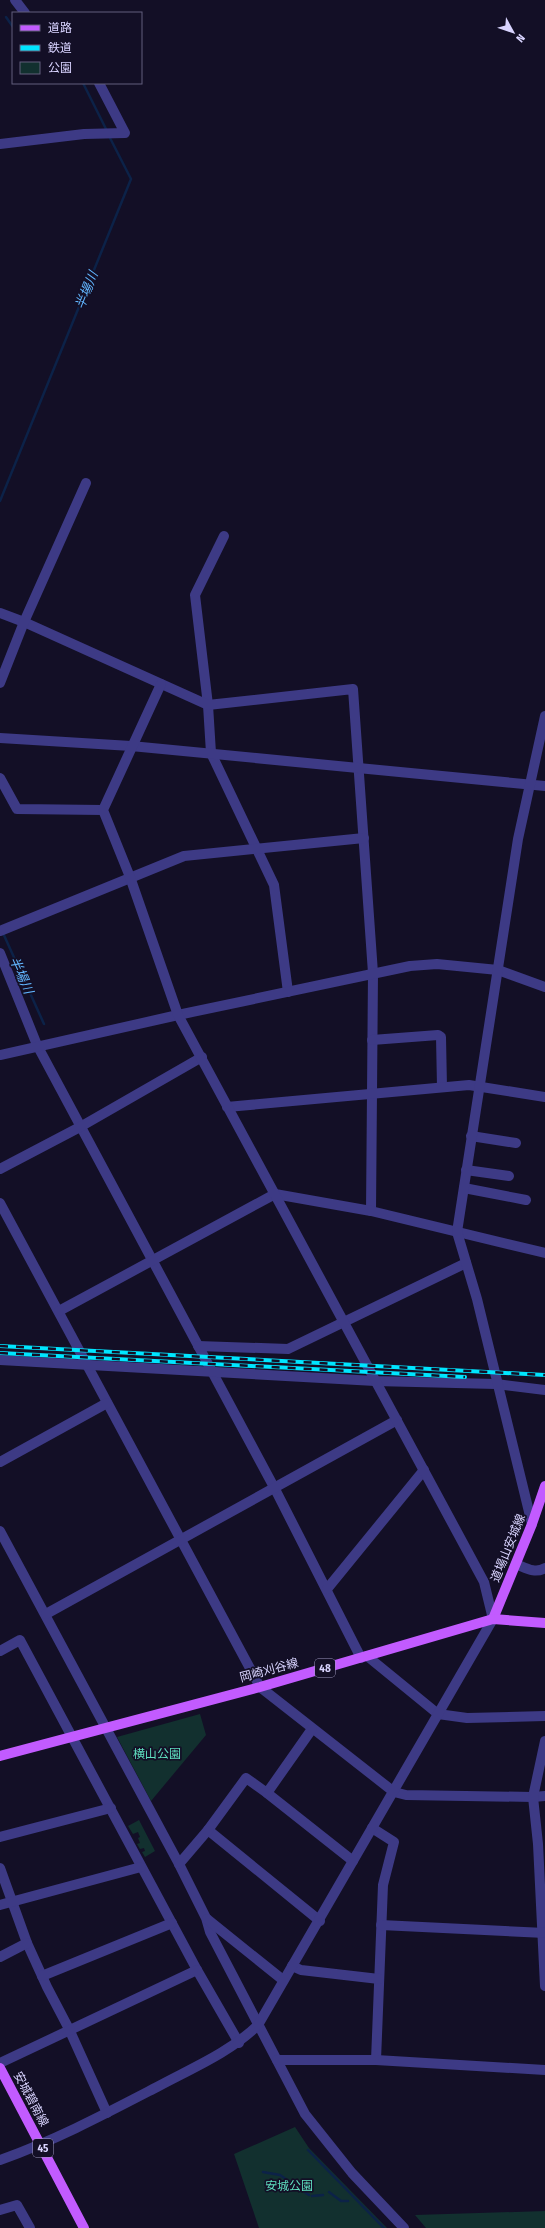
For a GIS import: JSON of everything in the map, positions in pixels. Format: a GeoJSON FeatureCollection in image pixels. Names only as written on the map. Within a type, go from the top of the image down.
{"type":"FeatureCollection","features":[{"type":"Feature","properties":{"kind":"main road","name":"道場山安城線"},"geometry":{"type":"LineString","coordinates":[[493,1619],[532,1524],[545,1486]]}},
{"type":"Feature","properties":{"kind":"main road","name":"岡崎刈谷線"},"geometry":{"type":"LineString","coordinates":[[0,1756],[260,1687],[493,1619],[545,1623]]}},
{"type":"Feature","properties":{"kind":"main road","name":"安城碧南線"},"geometry":{"type":"LineString","coordinates":[[0,2068],[84,2228]]}},
{"type":"Feature","properties":{"kind":"street"},"geometry":{"type":"LineString","coordinates":[[0,144],[84,134],[125,133],[100,84]]}},
{"type":"Feature","properties":{"kind":"street"},"geometry":{"type":"LineString","coordinates":[[0,684],[24,622],[86,483]]}},
{"type":"Feature","properties":{"kind":"street"},"geometry":{"type":"LineString","coordinates":[[224,536],[195,595],[208,705],[211,753],[274,885],[288,992]]}},
{"type":"Feature","properties":{"kind":"street"},"geometry":{"type":"LineString","coordinates":[[0,613],[24,622],[208,705],[353,689],[373,973],[370,1211]]}},
{"type":"Feature","properties":{"kind":"street"},"geometry":{"type":"LineString","coordinates":[[0,2160],[41,2145],[106,2113],[239,2043],[258,2025],[283,1980],[320,1921],[493,1619],[484,1582],[178,1015],[130,877],[103,810],[131,746],[161,684]]}},
{"type":"Feature","properties":{"kind":"street"},"geometry":{"type":"LineString","coordinates":[[532,1524],[496,1384],[495,1368],[457,1232],[518,839],[545,716]]}},
{"type":"Feature","properties":{"kind":"street"},"geometry":{"type":"LineString","coordinates":[[0,738],[131,746],[211,753],[545,786]]}},
{"type":"Feature","properties":{"kind":"street"},"geometry":{"type":"LineString","coordinates":[[0,778],[17,809],[103,810]]}},
{"type":"Feature","properties":{"kind":"street"},"geometry":{"type":"LineString","coordinates":[[0,931],[184,856],[364,838]]}},
{"type":"Feature","properties":{"kind":"street"},"geometry":{"type":"LineString","coordinates":[[0,953],[38,1045],[80,1127],[276,1489],[327,1589],[364,1657],[438,1714],[467,1718],[545,1716]]}},
{"type":"Feature","properties":{"kind":"street"},"geometry":{"type":"LineString","coordinates":[[0,1055],[38,1045],[373,973],[438,964],[498,970],[545,987]]}},
{"type":"Feature","properties":{"kind":"street"},"geometry":{"type":"LineString","coordinates":[[372,1040],[438,1035],[441,1037],[442,1087]]}},
{"type":"Feature","properties":{"kind":"street"},"geometry":{"type":"LineString","coordinates":[[0,1169],[80,1127],[202,1057]]}},
{"type":"Feature","properties":{"kind":"street"},"geometry":{"type":"LineString","coordinates":[[227,1107],[442,1087],[480,1086],[545,1097]]}},
{"type":"Feature","properties":{"kind":"street"},"geometry":{"type":"LineString","coordinates":[[471,1136],[516,1143]]}},
{"type":"Feature","properties":{"kind":"street"},"geometry":{"type":"LineString","coordinates":[[466,1170],[509,1176]]}},
{"type":"Feature","properties":{"kind":"street"},"geometry":{"type":"LineString","coordinates":[[464,1188],[526,1200]]}},
{"type":"Feature","properties":{"kind":"street"},"geometry":{"type":"LineString","coordinates":[[59,1311],[275,1194],[370,1211],[545,1253]]}},
{"type":"Feature","properties":{"kind":"street"},"geometry":{"type":"LineString","coordinates":[[0,1202],[59,1311],[85,1365],[260,1687],[394,1792],[406,1795],[533,1798],[545,1796]]}},
{"type":"Feature","properties":{"kind":"street"},"geometry":{"type":"LineString","coordinates":[[198,1346],[288,1349],[343,1321],[466,1263]]}},
{"type":"Feature","properties":{"kind":"street"},"geometry":{"type":"LineString","coordinates":[[0,1360],[375,1381],[496,1384],[545,1390]]}},
{"type":"Feature","properties":{"kind":"street"},"geometry":{"type":"LineString","coordinates":[[0,1462],[107,1403]]}},
{"type":"Feature","properties":{"kind":"street"},"geometry":{"type":"LineString","coordinates":[[46,1614],[182,1541],[397,1420]]}},
{"type":"Feature","properties":{"kind":"street"},"geometry":{"type":"LineString","coordinates":[[327,1589],[424,1470]]}},
{"type":"Feature","properties":{"kind":"street"},"geometry":{"type":"LineString","coordinates":[[0,1531],[46,1614],[179,1864],[206,1918],[210,1932],[311,2123],[352,2173],[404,2228]]}},
{"type":"Feature","properties":{"kind":"street"},"geometry":{"type":"LineString","coordinates":[[516,1564],[538,1572],[545,1568]]}},
{"type":"Feature","properties":{"kind":"street"},"geometry":{"type":"LineString","coordinates":[[0,1651],[20,1640],[70,1737],[111,1808],[197,1970],[239,2043]]}},
{"type":"Feature","properties":{"kind":"street"},"geometry":{"type":"LineString","coordinates":[[267,1793],[312,1729]]}},
{"type":"Feature","properties":{"kind":"street"},"geometry":{"type":"LineString","coordinates":[[545,1742],[533,1798],[538,1844],[545,1986]]}},
{"type":"Feature","properties":{"kind":"street"},"geometry":{"type":"LineString","coordinates":[[179,1864],[208,1830],[246,1778],[353,1861]]}},
{"type":"Feature","properties":{"kind":"street"},"geometry":{"type":"LineString","coordinates":[[0,1836],[111,1808]]}},
{"type":"Feature","properties":{"kind":"street"},"geometry":{"type":"LineString","coordinates":[[372,1828],[394,1842],[383,1885],[376,2060]]}},
{"type":"Feature","properties":{"kind":"street"},"geometry":{"type":"LineString","coordinates":[[208,1830],[320,1921]]}},
{"type":"Feature","properties":{"kind":"street"},"geometry":{"type":"LineString","coordinates":[[0,1905],[142,1867]]}},
{"type":"Feature","properties":{"kind":"street"},"geometry":{"type":"LineString","coordinates":[[0,1868],[27,1943],[69,2029],[106,2113]]}},
{"type":"Feature","properties":{"kind":"street"},"geometry":{"type":"LineString","coordinates":[[206,1918],[283,1980]]}},
{"type":"Feature","properties":{"kind":"street"},"geometry":{"type":"LineString","coordinates":[[42,1976],[172,1923]]}},
{"type":"Feature","properties":{"kind":"street"},"geometry":{"type":"LineString","coordinates":[[381,1925],[543,1933]]}},
{"type":"Feature","properties":{"kind":"street"},"geometry":{"type":"LineString","coordinates":[[0,1957],[27,1943]]}},
{"type":"Feature","properties":{"kind":"street"},"geometry":{"type":"LineString","coordinates":[[292,1966],[302,1970],[379,1979]]}},
{"type":"Feature","properties":{"kind":"street"},"geometry":{"type":"LineString","coordinates":[[0,2063],[69,2029],[197,1970]]}},
{"type":"Feature","properties":{"kind":"street"},"geometry":{"type":"LineString","coordinates":[[277,2060],[376,2060],[545,2070]]}},
{"type":"Feature","properties":{"kind":"street"},"geometry":{"type":"LineString","coordinates":[[0,2210],[17,2205],[30,2228]]}},
{"type":"Feature","properties":{"kind":"green space","name":"横山公園"},"geometry":{"type":"Polygon","coordinates":[[[200,1714],[206,1735],[151,1801],[117,1737],[200,1714]]]}},
{"type":"Feature","properties":{"kind":"green space"},"geometry":{"type":"Polygon","coordinates":[[[139,1820],[155,1851],[145,1857],[142,1852],[145,1851],[144,1848],[140,1849],[137,1844],[140,1843],[138,1832],[133,1834],[128,1826],[139,1820]]]}},
{"type":"Feature","properties":{"kind":"green space","name":"安城公園"},"geometry":{"type":"Polygon","coordinates":[[[295,2127],[309,2148],[387,2228],[259,2228],[234,2154],[295,2127]]]}},
{"type":"Feature","properties":{"kind":"green space"},"geometry":{"type":"Polygon","coordinates":[[[545,2211],[545,2228],[426,2228],[415,2215],[545,2211]]]}},
{"type":"Feature","properties":{"kind":"waterway","name":"半場川"},"geometry":{"type":"LineString","coordinates":[[6,17],[12,26]]}},
{"type":"Feature","properties":{"kind":"waterway","name":"半場川"},"geometry":{"type":"LineString","coordinates":[[84,84],[107,131]]}},
{"type":"Feature","properties":{"kind":"waterway","name":"半場川"},"geometry":{"type":"LineString","coordinates":[[0,501],[131,179],[109,136]]}},
{"type":"Feature","properties":{"kind":"waterway","name":"半場川"},"geometry":{"type":"LineString","coordinates":[[3,933],[44,1024]]}},
{"type":"Feature","properties":{"kind":"waterway"},"geometry":{"type":"LineString","coordinates":[[308,2150],[384,2228]]}},
{"type":"Feature","properties":{"kind":"waterway"},"geometry":{"type":"LineString","coordinates":[[263,2172],[280,2175],[309,2195]]}},
{"type":"Feature","properties":{"kind":"waterway"},"geometry":{"type":"LineString","coordinates":[[329,2192],[341,2201],[348,2201]]}},
{"type":"Feature","properties":{"kind":"waterway"},"geometry":{"type":"LineString","coordinates":[[312,2196],[323,2195]]}},
{"type":"Feature","properties":{"kind":"railway"},"geometry":{"type":"LineString","coordinates":[[0,1346],[545,1375]]}},
{"type":"Feature","properties":{"kind":"railway"},"geometry":{"type":"LineString","coordinates":[[0,1353],[465,1377]]}}]}
